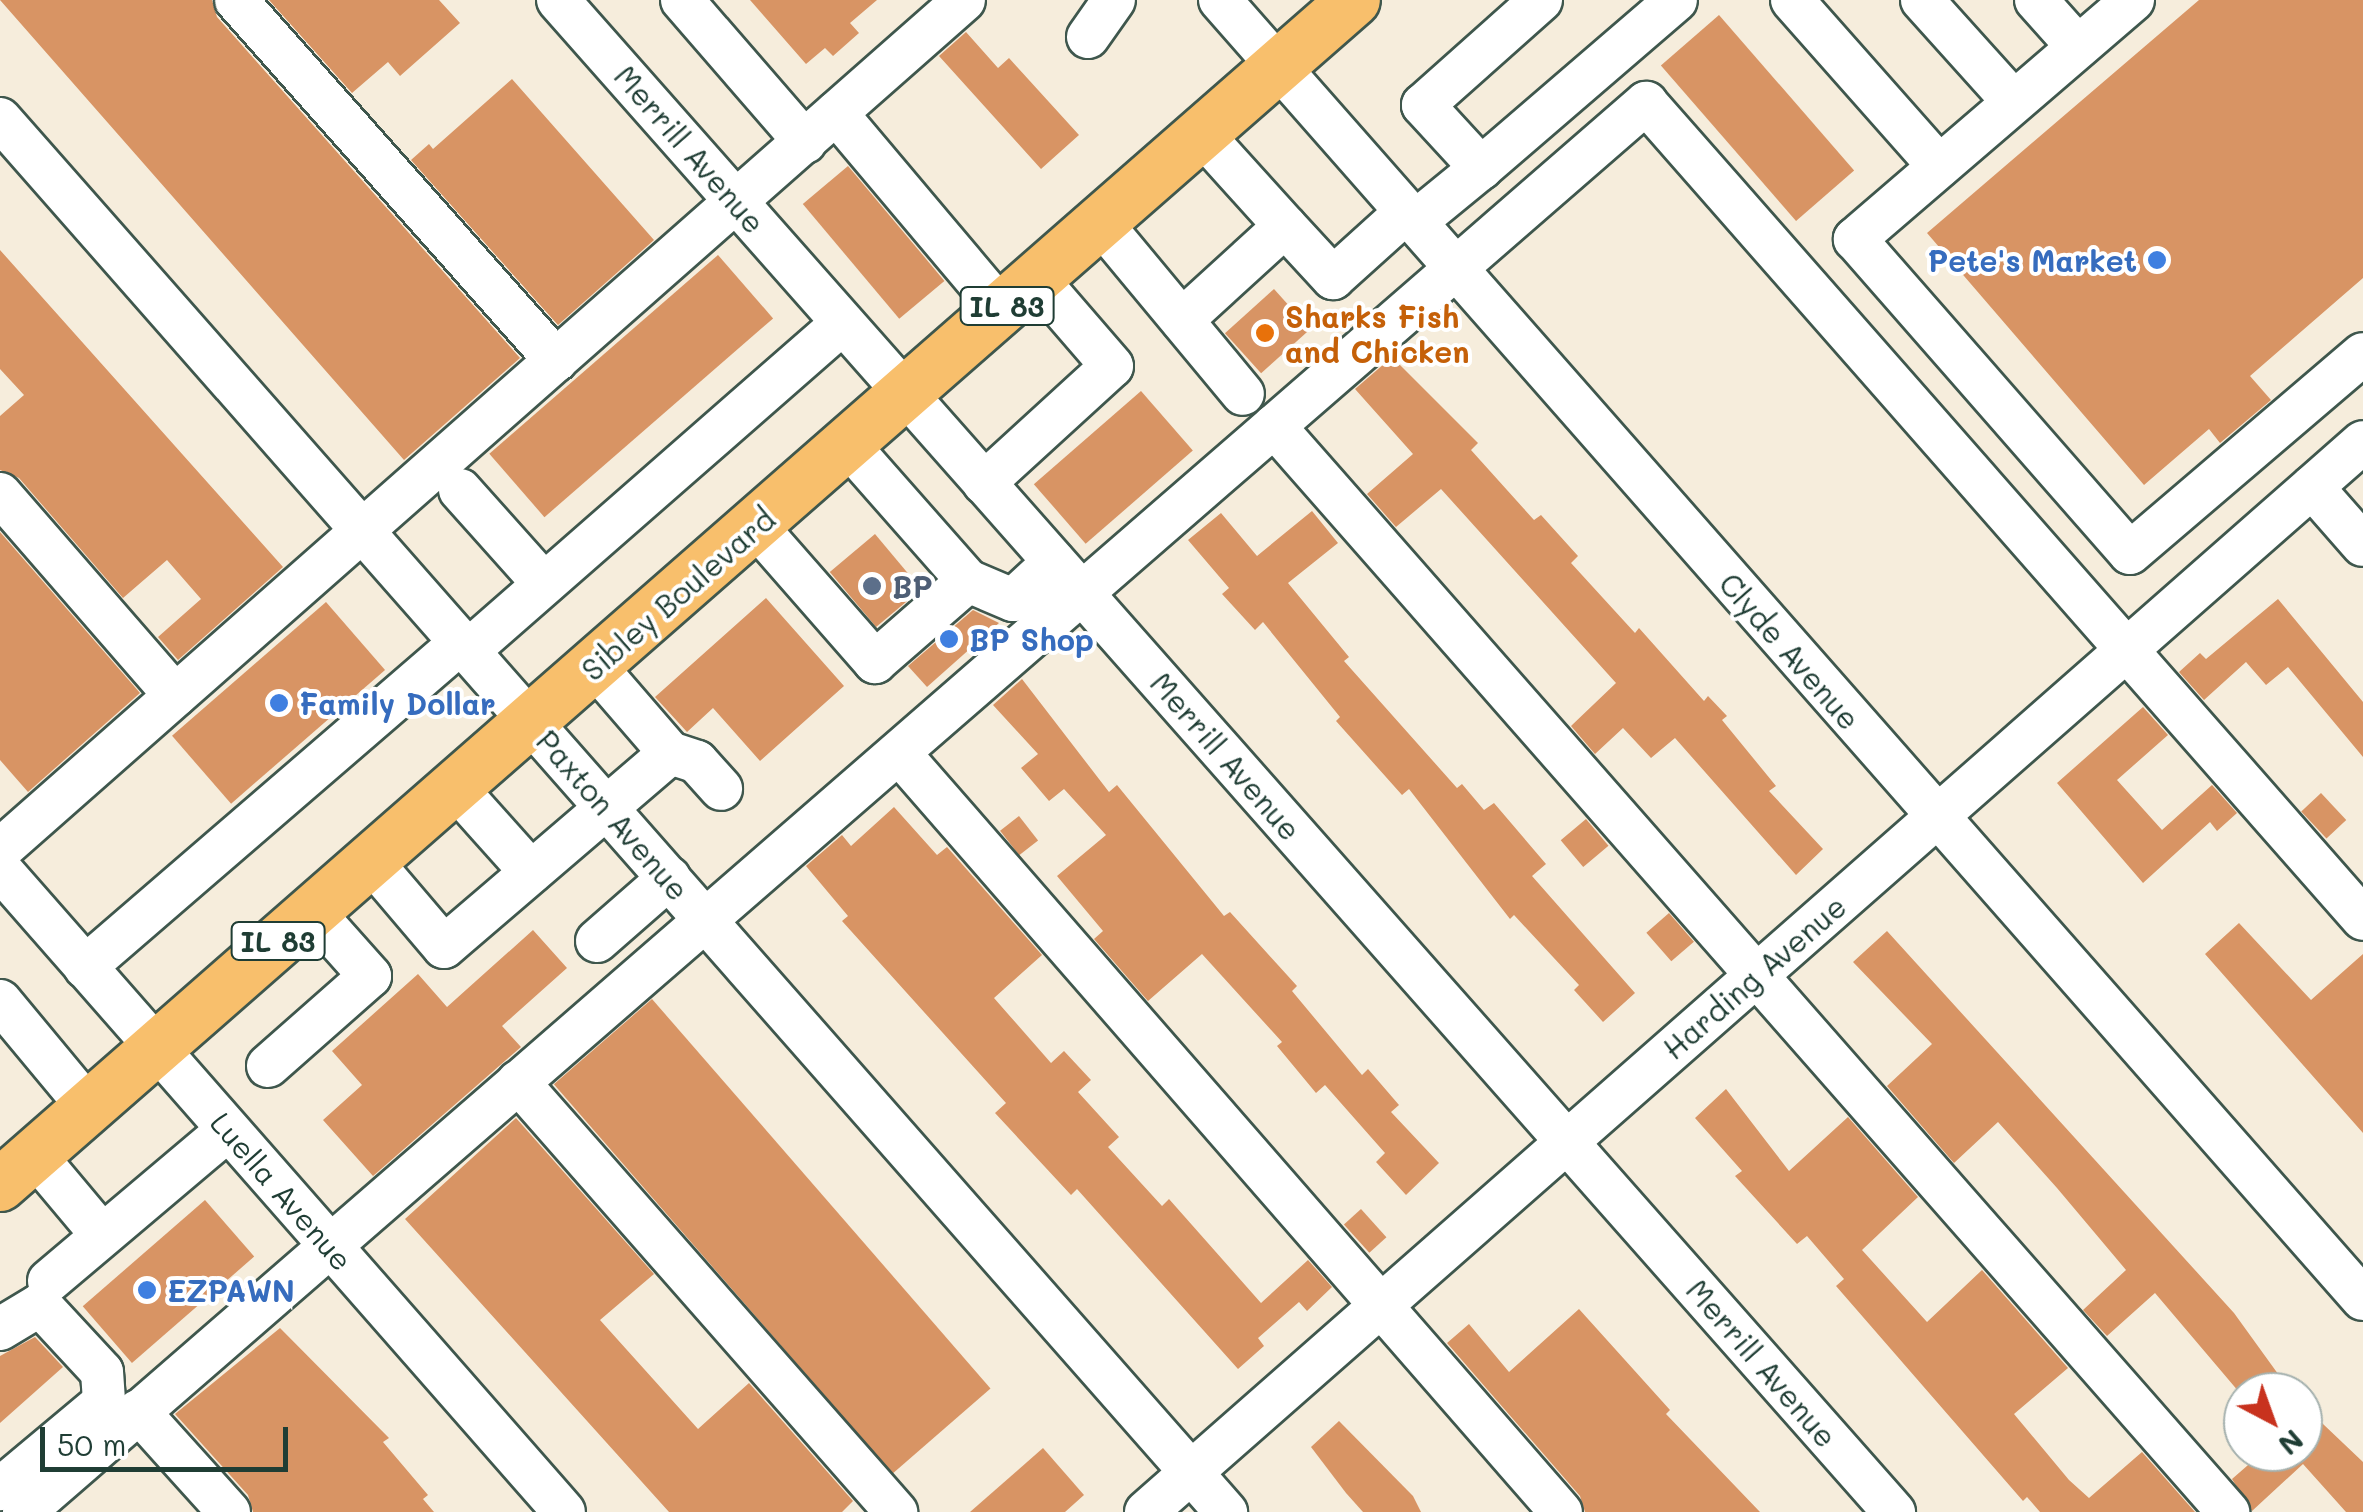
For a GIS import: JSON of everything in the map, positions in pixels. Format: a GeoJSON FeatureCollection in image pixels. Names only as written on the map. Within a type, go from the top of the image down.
{"type":"FeatureCollection","features":[{"type":"Feature","properties":{"kind":"main road","name":"Sibley Boulevard"},"geometry":{"type":"LineString","coordinates":[[17,1170],[1354,0]]}},
{"type":"Feature","properties":{"kind":"street"},"geometry":{"type":"LineString","coordinates":[[236,0],[556,361]]}},
{"type":"Feature","properties":{"kind":"street","name":"Merrill Avenue"},"geometry":{"type":"LineString","coordinates":[[558,0],[1894,1512]]}},
{"type":"Feature","properties":{"kind":"street"},"geometry":{"type":"LineString","coordinates":[[682,0],[804,142]]}},
{"type":"Feature","properties":{"kind":"street"},"geometry":{"type":"LineString","coordinates":[[0,850],[964,0]]}},
{"type":"Feature","properties":{"kind":"street"},"geometry":{"type":"LineString","coordinates":[[1088,37],[1114,0]]}},
{"type":"Feature","properties":{"kind":"street","name":"Clyde Avenue"},"geometry":{"type":"LineString","coordinates":[[1220,0],[2363,1299]]}},
{"type":"Feature","properties":{"kind":"street"},"geometry":{"type":"LineString","coordinates":[[1481,168],[1423,105],[1541,0]]}},
{"type":"Feature","properties":{"kind":"street"},"geometry":{"type":"LineString","coordinates":[[1202,134],[1333,278],[1481,168],[1676,0]]}},
{"type":"Feature","properties":{"kind":"street"},"geometry":{"type":"LineString","coordinates":[[1792,0],[1940,166]]}},
{"type":"Feature","properties":{"kind":"street"},"geometry":{"type":"LineString","coordinates":[[1922,0],[2014,102]]}},
{"type":"Feature","properties":{"kind":"street"},"geometry":{"type":"LineString","coordinates":[[2036,0],[2078,47]]}},
{"type":"Feature","properties":{"kind":"street"},"geometry":{"type":"LineString","coordinates":[[2132,0],[1855,239],[2130,553],[2363,354]]}},
{"type":"Feature","properties":{"kind":"street"},"geometry":{"type":"LineString","coordinates":[[24,1512],[328,1244],[899,754],[1068,578],[1274,426],[1646,104],[2363,920]]}},
{"type":"Feature","properties":{"kind":"street"},"geometry":{"type":"LineString","coordinates":[[836,113],[1020,295],[1112,366],[984,483]]}},
{"type":"Feature","properties":{"kind":"street","name":"Paxton Avenue"},"geometry":{"type":"LineString","coordinates":[[0,118],[1226,1512]]}},
{"type":"Feature","properties":{"kind":"street"},"geometry":{"type":"LineString","coordinates":[[1100,223],[1243,394]]}},
{"type":"Feature","properties":{"kind":"street"},"geometry":{"type":"LineString","coordinates":[[1182,320],[1286,226]]}},
{"type":"Feature","properties":{"kind":"street"},"geometry":{"type":"LineString","coordinates":[[85,967],[465,646],[544,584],[843,323]]}},
{"type":"Feature","properties":{"kind":"street"},"geometry":{"type":"LineString","coordinates":[[1274,426],[1753,978],[2228,1512]]}},
{"type":"Feature","properties":{"kind":"street","name":"Harding Avenue"},"geometry":{"type":"LineString","coordinates":[[1146,1512],[2363,442]]}},
{"type":"Feature","properties":{"kind":"street"},"geometry":{"type":"LineString","coordinates":[[848,445],[968,581],[1013,600],[1068,578]]}},
{"type":"Feature","properties":{"kind":"street"},"geometry":{"type":"LineString","coordinates":[[2312,487],[2363,545]]}},
{"type":"Feature","properties":{"kind":"street"},"geometry":{"type":"LineString","coordinates":[[460,490],[544,584]]}},
{"type":"Feature","properties":{"kind":"street"},"geometry":{"type":"LineString","coordinates":[[0,494],[175,695]]}},
{"type":"Feature","properties":{"kind":"street"},"geometry":{"type":"LineString","coordinates":[[756,526],[875,662],[968,581]]}},
{"type":"Feature","properties":{"kind":"street"},"geometry":{"type":"LineString","coordinates":[[594,666],[670,753],[697,762],[721,788]]}},
{"type":"Feature","properties":{"kind":"street"},"geometry":{"type":"LineString","coordinates":[[370,860],[444,946],[670,753]]}},
{"type":"Feature","properties":{"kind":"street"},"geometry":{"type":"LineString","coordinates":[[899,754],[1561,1512]]}},
{"type":"Feature","properties":{"kind":"street"},"geometry":{"type":"LineString","coordinates":[[455,787],[531,872]]}},
{"type":"Feature","properties":{"kind":"street","name":"Luella Avenue"},"geometry":{"type":"LineString","coordinates":[[0,869],[564,1512]]}},
{"type":"Feature","properties":{"kind":"street"},"geometry":{"type":"LineString","coordinates":[[597,941],[669,878]]}},
{"type":"Feature","properties":{"kind":"street"},"geometry":{"type":"LineString","coordinates":[[268,1066],[370,976],[312,911]]}},
{"type":"Feature","properties":{"kind":"street"},"geometry":{"type":"LineString","coordinates":[[0,1001],[88,1107]]}},
{"type":"Feature","properties":{"kind":"street"},"geometry":{"type":"LineString","coordinates":[[518,1082],[896,1512]]}},
{"type":"Feature","properties":{"kind":"street"},"geometry":{"type":"LineString","coordinates":[[49,1280],[228,1130]]}},
{"type":"Feature","properties":{"kind":"street"},"geometry":{"type":"LineString","coordinates":[[17,1170],[102,1235]]}},
{"type":"Feature","properties":{"kind":"street"},"geometry":{"type":"LineString","coordinates":[[0,1329],[40,1305],[102,1372],[104,1402],[0,1489]]}},
{"type":"Feature","properties":{"kind":"street"},"geometry":{"type":"LineString","coordinates":[[138,1411],[228,1512]]}},
{"type":"Feature","properties":{"kind":"building"},"geometry":{"type":"Polygon","coordinates":[[[0,0],[212,0],[217,17],[520,358],[404,460],[0,0]]]}},
{"type":"Feature","properties":{"kind":"building"},"geometry":{"type":"Polygon","coordinates":[[[269,0],[439,0],[460,23],[400,76],[388,62],[352,93],[269,0]]]}},
{"type":"Feature","properties":{"kind":"building"},"geometry":{"type":"Polygon","coordinates":[[[750,0],[877,0],[850,23],[859,33],[833,56],[825,48],[806,64],[750,0]]]}},
{"type":"Feature","properties":{"kind":"building","name":"Pete's Market"},"geometry":{"type":"Polygon","coordinates":[[[2199,0],[2363,0],[2363,278],[2250,376],[2271,400],[2220,443],[2209,429],[2144,485],[1927,233],[2199,0]]]}},
{"type":"Feature","properties":{"kind":"building"},"geometry":{"type":"Polygon","coordinates":[[[1719,15],[1854,170],[1796,221],[1661,66],[1719,15]]]}},
{"type":"Feature","properties":{"kind":"building"},"geometry":{"type":"Polygon","coordinates":[[[966,32],[998,68],[1009,58],[1079,135],[1041,169],[939,56],[966,32]]]}},
{"type":"Feature","properties":{"kind":"building"},"geometry":{"type":"Polygon","coordinates":[[[512,79],[654,240],[558,325],[411,160],[429,144],[433,149],[512,79]]]}},
{"type":"Feature","properties":{"kind":"building"},"geometry":{"type":"Polygon","coordinates":[[[848,166],[944,281],[899,319],[803,204],[848,166]]]}},
{"type":"Feature","properties":{"kind":"building"},"geometry":{"type":"Polygon","coordinates":[[[0,250],[283,567],[178,660],[158,637],[201,599],[167,560],[123,598],[19,478],[0,470],[0,416],[24,395],[0,369],[0,250]]]}},
{"type":"Feature","properties":{"kind":"building"},"geometry":{"type":"Polygon","coordinates":[[[718,255],[773,318],[544,517],[489,454],[718,255]]]}},
{"type":"Feature","properties":{"kind":"building","name":"Sharks Fish and Chicken"},"geometry":{"type":"Polygon","coordinates":[[[1274,289],[1310,329],[1261,373],[1225,333],[1274,289]]]}},
{"type":"Feature","properties":{"kind":"building"},"geometry":{"type":"Polygon","coordinates":[[[1392,357],[1478,443],[1471,450],[1534,520],[1541,515],[1578,556],[1571,563],[1635,633],[1639,628],[1704,701],[1708,696],[1727,716],[1722,720],[1776,786],[1769,791],[1823,849],[1796,875],[1675,738],[1651,758],[1623,728],[1595,754],[1571,726],[1616,683],[1441,489],[1396,527],[1367,494],[1413,454],[1355,389],[1392,357]]]}},
{"type":"Feature","properties":{"kind":"building"},"geometry":{"type":"Polygon","coordinates":[[[1141,391],[1193,451],[1086,544],[1034,484],[1141,391]]]}},
{"type":"Feature","properties":{"kind":"building"},"geometry":{"type":"Polygon","coordinates":[[[1312,511],[1338,543],[1288,583],[1349,657],[1344,661],[1457,788],[1462,784],[1484,810],[1494,803],[1546,864],[1532,876],[1635,993],[1603,1022],[1574,990],[1579,985],[1514,915],[1510,919],[1409,789],[1402,795],[1336,721],[1340,717],[1263,622],[1255,630],[1222,594],[1229,588],[1188,540],[1221,513],[1257,556],[1312,511]]]}},
{"type":"Feature","properties":{"kind":"building"},"geometry":{"type":"Polygon","coordinates":[[[0,532],[140,693],[28,792],[0,760],[0,532]]]}},
{"type":"Feature","properties":{"kind":"building","name":"BP"},"geometry":{"type":"Polygon","coordinates":[[[875,534],[921,589],[876,627],[830,572],[875,534]]]}},
{"type":"Feature","properties":{"kind":"building"},"geometry":{"type":"Polygon","coordinates":[[[766,598],[844,686],[760,761],[713,708],[687,732],[655,697],[766,598]]]}},
{"type":"Feature","properties":{"kind":"building"},"geometry":{"type":"Polygon","coordinates":[[[2278,599],[2363,702],[2363,757],[2288,667],[2266,685],[2246,662],[2204,700],[2179,672],[2200,653],[2206,659],[2278,599]]]}},
{"type":"Feature","properties":{"kind":"building","name":"Family Dollar"},"geometry":{"type":"Polygon","coordinates":[[[326,602],[385,670],[231,804],[172,736],[326,602]]]}},
{"type":"Feature","properties":{"kind":"building","name":"BP Shop"},"geometry":{"type":"Polygon","coordinates":[[[973,610],[999,623],[927,687],[908,666],[973,610]]]}},
{"type":"Feature","properties":{"kind":"building"},"geometry":{"type":"Polygon","coordinates":[[[1022,679],[1109,792],[1117,785],[1224,916],[1230,912],[1297,986],[1292,991],[1362,1075],[1368,1069],[1399,1105],[1391,1112],[1439,1163],[1406,1195],[1376,1162],[1385,1153],[1325,1085],[1316,1093],[1277,1046],[1282,1042],[1202,954],[1148,1001],[1094,939],[1103,931],[1057,876],[1106,835],[1064,789],[1049,801],[1021,768],[1038,754],[993,705],[1022,679]]]}},
{"type":"Feature","properties":{"kind":"building"},"geometry":{"type":"Polygon","coordinates":[[[2143,707],[2168,735],[2117,780],[2162,830],[2212,785],[2237,813],[2217,831],[2210,822],[2143,883],[2057,783],[2143,707]]]}},
{"type":"Feature","properties":{"kind":"building"},"geometry":{"type":"Polygon","coordinates":[[[2321,793],[2346,820],[2326,838],[2301,811],[2321,793]]]}},
{"type":"Feature","properties":{"kind":"building"},"geometry":{"type":"Polygon","coordinates":[[[894,807],[937,855],[947,847],[1042,955],[994,998],[1051,1063],[1064,1051],[1091,1080],[1078,1092],[1119,1137],[1108,1147],[1162,1206],[1169,1199],[1261,1303],[1308,1260],[1332,1287],[1307,1311],[1299,1302],[1258,1338],[1264,1346],[1238,1369],[1077,1189],[1071,1195],[995,1113],[1006,1103],[842,921],[848,916],[806,866],[842,835],[851,846],[894,807]]]}},
{"type":"Feature","properties":{"kind":"building"},"geometry":{"type":"Polygon","coordinates":[[[1019,816],[1038,840],[1019,855],[1000,831],[1019,816]]]}},
{"type":"Feature","properties":{"kind":"building"},"geometry":{"type":"Polygon","coordinates":[[[1586,819],[1608,846],[1583,867],[1561,840],[1586,819]]]}},
{"type":"Feature","properties":{"kind":"building"},"geometry":{"type":"Polygon","coordinates":[[[1669,913],[1694,942],[1671,961],[1646,933],[1669,913]]]}},
{"type":"Feature","properties":{"kind":"building"},"geometry":{"type":"Polygon","coordinates":[[[2239,923],[2311,1000],[2363,954],[2363,1133],[2205,954],[2239,923]]]}},
{"type":"Feature","properties":{"kind":"building"},"geometry":{"type":"Polygon","coordinates":[[[533,930],[567,968],[502,1026],[521,1047],[373,1176],[323,1120],[362,1085],[332,1051],[418,974],[447,1007],[533,930]]]}},
{"type":"Feature","properties":{"kind":"building"},"geometry":{"type":"Polygon","coordinates":[[[1887,931],[2234,1313],[2277,1372],[2223,1373],[2155,1293],[2107,1336],[2083,1310],[2126,1270],[1998,1122],[1954,1163],[1887,1086],[1932,1044],[1853,962],[1887,931]]]}},
{"type":"Feature","properties":{"kind":"building"},"geometry":{"type":"Polygon","coordinates":[[[652,999],[991,1388],[892,1474],[554,1084],[652,999]]]}},
{"type":"Feature","properties":{"kind":"building"},"geometry":{"type":"Polygon","coordinates":[[[1726,1089],[1789,1171],[1848,1117],[1918,1197],[1862,1250],[1927,1322],[1982,1270],[2068,1368],[2014,1414],[2069,1480],[2089,1498],[2142,1452],[2195,1512],[2040,1512],[2027,1497],[2023,1501],[1836,1286],[1844,1279],[1807,1236],[1797,1244],[1735,1176],[1742,1171],[1695,1118],[1726,1089]]]}},
{"type":"Feature","properties":{"kind":"building"},"geometry":{"type":"Polygon","coordinates":[[[516,1118],[654,1274],[600,1320],[698,1429],[749,1383],[853,1501],[842,1512],[669,1512],[405,1219],[516,1118]]]}},
{"type":"Feature","properties":{"kind":"building"},"geometry":{"type":"Polygon","coordinates":[[[205,1200],[254,1257],[132,1363],[83,1306],[205,1200]]]}},
{"type":"Feature","properties":{"kind":"building"},"geometry":{"type":"Polygon","coordinates":[[[1361,1209],[1386,1237],[1369,1253],[1344,1224],[1361,1209]]]}},
{"type":"Feature","properties":{"kind":"building"},"geometry":{"type":"Polygon","coordinates":[[[1579,1309],[1670,1410],[1666,1414],[1760,1512],[1585,1512],[1580,1496],[1447,1343],[1469,1324],[1509,1372],[1579,1309]]]}},
{"type":"Feature","properties":{"kind":"building"},"geometry":{"type":"Polygon","coordinates":[[[280,1328],[389,1438],[383,1442],[428,1495],[423,1499],[434,1512],[253,1512],[248,1495],[175,1414],[280,1328]]]}},
{"type":"Feature","properties":{"kind":"building"},"geometry":{"type":"Polygon","coordinates":[[[35,1337],[63,1367],[0,1423],[0,1356],[35,1337]]]}},
{"type":"Feature","properties":{"kind":"building"},"geometry":{"type":"Polygon","coordinates":[[[1339,1421],[1413,1496],[1421,1512],[1363,1512],[1311,1447],[1339,1421]]]}},
{"type":"Feature","properties":{"kind":"building"},"geometry":{"type":"Polygon","coordinates":[[[2323,1424],[2363,1462],[2363,1512],[2346,1512],[2310,1472],[2323,1472],[2323,1424]]]}},
{"type":"Feature","properties":{"kind":"building"},"geometry":{"type":"Polygon","coordinates":[[[1043,1448],[1084,1495],[1065,1512],[970,1512],[1043,1448]]]}},
{"type":"Feature","properties":{"kind":"building"},"geometry":{"type":"Polygon","coordinates":[[[2240,1472],[2294,1472],[2252,1511],[2232,1479],[2240,1472]]]}},
{"type":"Feature","properties":{"kind":"place","name":"Pete's Market"},"geometry":{"type":"Point","coordinates":[2157,260]}},
{"type":"Feature","properties":{"kind":"place","name":"Sharks Fish and Chicken"},"geometry":{"type":"Point","coordinates":[1265,333]}},
{"type":"Feature","properties":{"kind":"place","name":"BP"},"geometry":{"type":"Point","coordinates":[872,586]}},
{"type":"Feature","properties":{"kind":"place","name":"BP Shop"},"geometry":{"type":"Point","coordinates":[949,639]}},
{"type":"Feature","properties":{"kind":"place","name":"Family Dollar"},"geometry":{"type":"Point","coordinates":[279,703]}},
{"type":"Feature","properties":{"kind":"place","name":"EZPAWN"},"geometry":{"type":"Point","coordinates":[147,1290]}}]}
